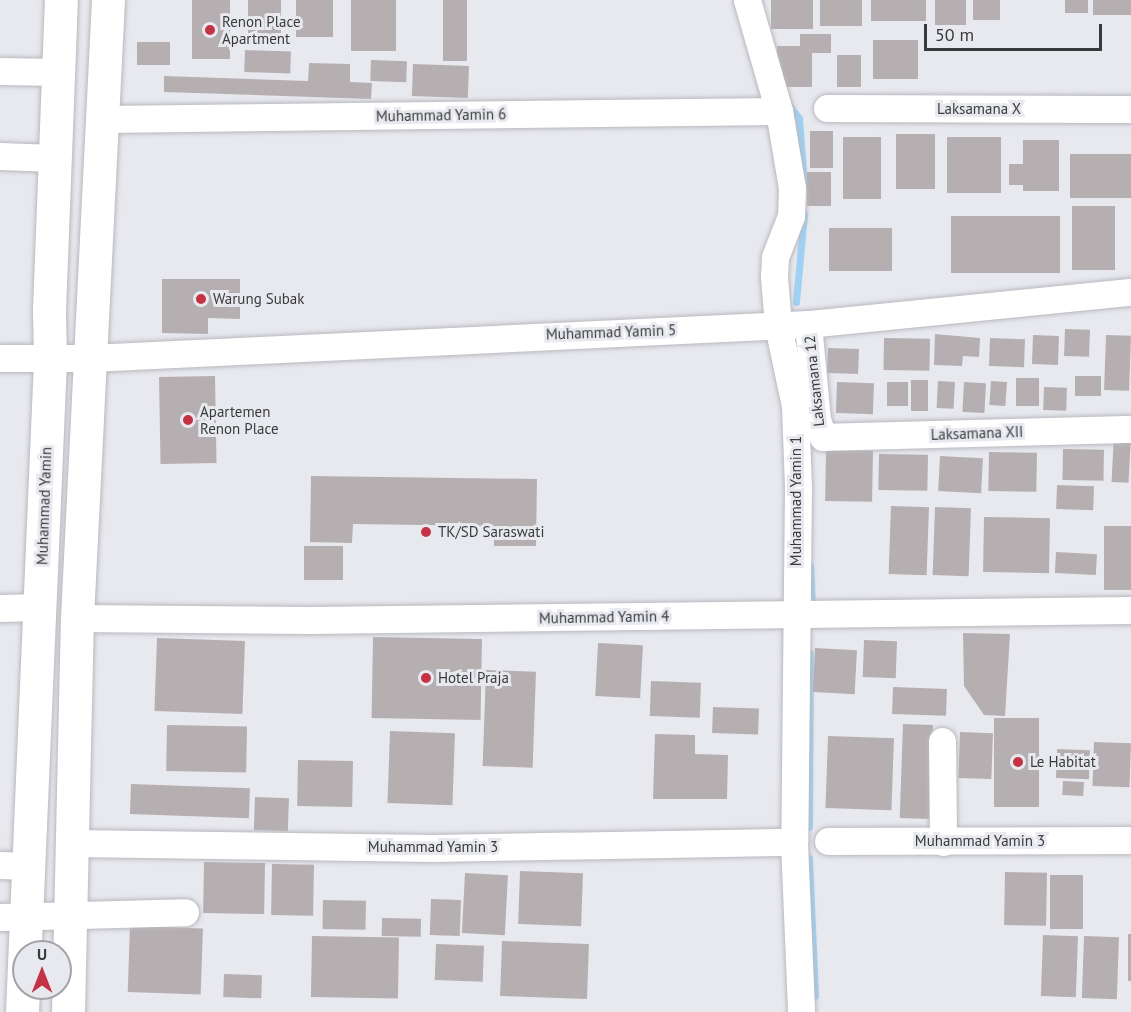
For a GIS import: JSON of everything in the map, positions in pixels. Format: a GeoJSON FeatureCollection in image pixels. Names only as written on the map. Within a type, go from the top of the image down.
{"type":"FeatureCollection","features":[{"type":"Feature","properties":{"kind":"main road","name":"Muhammad Yamin"},"geometry":{"type":"LineString","coordinates":[[22,1012],[12,917],[14,865],[40,607],[61,0]]}},
{"type":"Feature","properties":{"kind":"main road"},"geometry":{"type":"LineString","coordinates":[[68,1012],[77,618],[104,119],[108,0]]}},
{"type":"Feature","properties":{"kind":"street","name":"Muhammad Yamin 1"},"geometry":{"type":"LineString","coordinates":[[747,0],[779,111],[792,188],[791,216],[775,257],[778,326],[795,406],[794,842],[801,1012]]}},
{"type":"Feature","properties":{"kind":"street"},"geometry":{"type":"LineString","coordinates":[[0,71],[58,72]]}},
{"type":"Feature","properties":{"kind":"street","name":"Laksamana X"},"geometry":{"type":"LineString","coordinates":[[827,108],[1131,109]]}},
{"type":"Feature","properties":{"kind":"street","name":"Muhammad Yamin 6"},"geometry":{"type":"LineString","coordinates":[[104,119],[779,111]]}},
{"type":"Feature","properties":{"kind":"street"},"geometry":{"type":"LineString","coordinates":[[0,156],[55,158]]}},
{"type":"Feature","properties":{"kind":"street","name":"Muhammad Yamin 5"},"geometry":{"type":"LineString","coordinates":[[0,358],[90,358],[778,326],[1131,292]]}},
{"type":"Feature","properties":{"kind":"street","name":"Laksamana 12"},"geometry":{"type":"LineString","coordinates":[[808,324],[817,419],[823,437]]}},
{"type":"Feature","properties":{"kind":"street","name":"Laksamana XII"},"geometry":{"type":"LineString","coordinates":[[823,437],[1131,429]]}},
{"type":"Feature","properties":{"kind":"street"},"geometry":{"type":"LineString","coordinates":[[0,608],[40,607]]}},
{"type":"Feature","properties":{"kind":"street","name":"Muhammad Yamin 4"},"geometry":{"type":"LineString","coordinates":[[77,618],[796,615],[1131,610]]}},
{"type":"Feature","properties":{"kind":"street"},"geometry":{"type":"LineString","coordinates":[[942,741],[943,842]]}},
{"type":"Feature","properties":{"kind":"street","name":"Muhammad Yamin 3"},"geometry":{"type":"LineString","coordinates":[[828,841],[1131,840]]}},
{"type":"Feature","properties":{"kind":"street","name":"Muhammad Yamin 3"},"geometry":{"type":"LineString","coordinates":[[72,843],[433,848],[794,842]]}},
{"type":"Feature","properties":{"kind":"street"},"geometry":{"type":"LineString","coordinates":[[12,917],[185,912]]}},
{"type":"Feature","properties":{"kind":"street"},"geometry":{"type":"LineString","coordinates":[[792,1012],[812,1012]]}},
{"type":"Feature","properties":{"kind":"building","name":"Renon Place Apartment"},"geometry":{"type":"Polygon","coordinates":[[[192,0],[230,0],[230,59],[192,59],[192,0]]]}},
{"type":"Feature","properties":{"kind":"building"},"geometry":{"type":"Polygon","coordinates":[[[248,0],[281,0],[281,41],[248,41],[248,0]]]}},
{"type":"Feature","properties":{"kind":"building"},"geometry":{"type":"Polygon","coordinates":[[[296,0],[333,0],[333,37],[296,37],[296,0]]]}},
{"type":"Feature","properties":{"kind":"building"},"geometry":{"type":"Polygon","coordinates":[[[351,0],[396,0],[396,51],[351,51],[351,0]]]}},
{"type":"Feature","properties":{"kind":"building"},"geometry":{"type":"Polygon","coordinates":[[[443,0],[467,0],[467,61],[443,61],[443,0]]]}},
{"type":"Feature","properties":{"kind":"building"},"geometry":{"type":"Polygon","coordinates":[[[771,0],[813,0],[813,29],[771,29],[771,0]]]}},
{"type":"Feature","properties":{"kind":"building"},"geometry":{"type":"Polygon","coordinates":[[[820,0],[862,0],[862,26],[820,26],[820,0]]]}},
{"type":"Feature","properties":{"kind":"building"},"geometry":{"type":"Polygon","coordinates":[[[871,0],[926,0],[926,21],[871,21],[871,0]]]}},
{"type":"Feature","properties":{"kind":"building"},"geometry":{"type":"Polygon","coordinates":[[[935,0],[966,0],[966,25],[935,25],[935,0]]]}},
{"type":"Feature","properties":{"kind":"building"},"geometry":{"type":"Polygon","coordinates":[[[973,0],[1000,0],[1000,20],[973,20],[973,0]]]}},
{"type":"Feature","properties":{"kind":"building"},"geometry":{"type":"Polygon","coordinates":[[[1065,0],[1088,0],[1088,13],[1065,13],[1065,0]]]}},
{"type":"Feature","properties":{"kind":"building"},"geometry":{"type":"Polygon","coordinates":[[[1093,0],[1131,0],[1131,15],[1093,15],[1093,0]]]}},
{"type":"Feature","properties":{"kind":"building"},"geometry":{"type":"Polygon","coordinates":[[[800,34],[831,34],[831,53],[812,53],[812,87],[777,87],[777,46],[800,46],[800,34]]]}},
{"type":"Feature","properties":{"kind":"building"},"geometry":{"type":"Polygon","coordinates":[[[873,40],[918,40],[918,79],[873,79],[873,40]]]}},
{"type":"Feature","properties":{"kind":"building"},"geometry":{"type":"Polygon","coordinates":[[[137,42],[170,42],[170,65],[137,65],[137,42]]]}},
{"type":"Feature","properties":{"kind":"building"},"geometry":{"type":"Polygon","coordinates":[[[245,50],[291,52],[290,74],[244,72],[245,50]]]}},
{"type":"Feature","properties":{"kind":"building"},"geometry":{"type":"Polygon","coordinates":[[[837,55],[861,55],[861,87],[837,87],[837,55]]]}},
{"type":"Feature","properties":{"kind":"building"},"geometry":{"type":"Polygon","coordinates":[[[371,60],[407,61],[406,82],[370,81],[371,60]]]}},
{"type":"Feature","properties":{"kind":"building"},"geometry":{"type":"Polygon","coordinates":[[[309,63],[350,64],[350,82],[372,83],[371,99],[164,92],[164,76],[308,81],[309,63]]]}},
{"type":"Feature","properties":{"kind":"building"},"geometry":{"type":"Polygon","coordinates":[[[413,64],[469,66],[468,98],[412,96],[413,64]]]}},
{"type":"Feature","properties":{"kind":"building"},"geometry":{"type":"Polygon","coordinates":[[[810,131],[833,131],[833,168],[810,168],[810,131]]]}},
{"type":"Feature","properties":{"kind":"building"},"geometry":{"type":"Polygon","coordinates":[[[896,134],[935,134],[935,189],[896,189],[896,134]]]}},
{"type":"Feature","properties":{"kind":"building"},"geometry":{"type":"Polygon","coordinates":[[[843,137],[881,137],[881,199],[843,199],[843,137]]]}},
{"type":"Feature","properties":{"kind":"building"},"geometry":{"type":"Polygon","coordinates":[[[947,137],[1001,137],[1001,193],[947,193],[947,137]]]}},
{"type":"Feature","properties":{"kind":"building"},"geometry":{"type":"Polygon","coordinates":[[[1023,140],[1059,140],[1059,191],[1023,191],[1023,185],[1009,185],[1009,164],[1023,164],[1023,140]]]}},
{"type":"Feature","properties":{"kind":"building"},"geometry":{"type":"Polygon","coordinates":[[[1070,154],[1131,154],[1131,198],[1070,198],[1070,154]]]}},
{"type":"Feature","properties":{"kind":"building"},"geometry":{"type":"Polygon","coordinates":[[[807,172],[831,172],[831,206],[807,206],[807,172]]]}},
{"type":"Feature","properties":{"kind":"building"},"geometry":{"type":"Polygon","coordinates":[[[1072,206],[1115,206],[1115,270],[1072,270],[1072,206]]]}},
{"type":"Feature","properties":{"kind":"building"},"geometry":{"type":"Polygon","coordinates":[[[951,216],[1060,216],[1060,273],[951,273],[951,216]]]}},
{"type":"Feature","properties":{"kind":"building"},"geometry":{"type":"Polygon","coordinates":[[[829,228],[892,228],[892,271],[829,271],[829,228]]]}},
{"type":"Feature","properties":{"kind":"building","name":"Warung Subak"},"geometry":{"type":"Polygon","coordinates":[[[162,279],[240,279],[240,319],[208,318],[208,334],[162,333],[162,279]]]}},
{"type":"Feature","properties":{"kind":"building"},"geometry":{"type":"Polygon","coordinates":[[[1065,329],[1090,330],[1089,357],[1064,356],[1065,329]]]}},
{"type":"Feature","properties":{"kind":"building"},"geometry":{"type":"Polygon","coordinates":[[[935,334],[980,338],[979,357],[963,356],[962,366],[934,365],[935,334]]]}},
{"type":"Feature","properties":{"kind":"building"},"geometry":{"type":"Polygon","coordinates":[[[1033,335],[1059,336],[1058,365],[1032,364],[1033,335]]]}},
{"type":"Feature","properties":{"kind":"building"},"geometry":{"type":"Polygon","coordinates":[[[1106,335],[1131,336],[1129,391],[1104,390],[1106,335]]]}},
{"type":"Feature","properties":{"kind":"building"},"geometry":{"type":"Polygon","coordinates":[[[884,338],[930,339],[929,371],[883,370],[884,338]]]}},
{"type":"Feature","properties":{"kind":"building"},"geometry":{"type":"Polygon","coordinates":[[[990,338],[1025,339],[1024,367],[989,366],[990,338]]]}},
{"type":"Feature","properties":{"kind":"building"},"geometry":{"type":"Polygon","coordinates":[[[828,348],[859,349],[858,374],[827,373],[828,348]]]}},
{"type":"Feature","properties":{"kind":"building","name":"Apartemen Renon Place"},"geometry":{"type":"Polygon","coordinates":[[[215,376],[217,463],[161,464],[159,377],[215,376]]]}},
{"type":"Feature","properties":{"kind":"building"},"geometry":{"type":"Polygon","coordinates":[[[1075,376],[1101,376],[1101,396],[1075,396],[1075,376]]]}},
{"type":"Feature","properties":{"kind":"building"},"geometry":{"type":"Polygon","coordinates":[[[1016,378],[1039,378],[1039,406],[1016,406],[1016,378]]]}},
{"type":"Feature","properties":{"kind":"building"},"geometry":{"type":"Polygon","coordinates":[[[911,380],[928,380],[928,411],[911,411],[911,380]]]}},
{"type":"Feature","properties":{"kind":"building"},"geometry":{"type":"Polygon","coordinates":[[[938,381],[955,382],[954,409],[937,408],[938,381]]]}},
{"type":"Feature","properties":{"kind":"building"},"geometry":{"type":"Polygon","coordinates":[[[991,381],[1007,382],[1005,406],[989,405],[991,381]]]}},
{"type":"Feature","properties":{"kind":"building"},"geometry":{"type":"Polygon","coordinates":[[[837,382],[874,383],[873,414],[836,413],[837,382]]]}},
{"type":"Feature","properties":{"kind":"building"},"geometry":{"type":"Polygon","coordinates":[[[887,382],[908,382],[908,406],[887,406],[887,382]]]}},
{"type":"Feature","properties":{"kind":"building"},"geometry":{"type":"Polygon","coordinates":[[[964,382],[986,383],[984,413],[962,412],[964,382]]]}},
{"type":"Feature","properties":{"kind":"building"},"geometry":{"type":"Polygon","coordinates":[[[1044,387],[1067,388],[1066,411],[1043,410],[1044,387]]]}},
{"type":"Feature","properties":{"kind":"building"},"geometry":{"type":"Polygon","coordinates":[[[1114,435],[1131,436],[1129,483],[1112,482],[1114,435]]]}},
{"type":"Feature","properties":{"kind":"building"},"geometry":{"type":"Polygon","coordinates":[[[1063,449],[1104,450],[1103,481],[1062,480],[1063,449]]]}},
{"type":"Feature","properties":{"kind":"building"},"geometry":{"type":"Polygon","coordinates":[[[826,450],[873,451],[872,502],[825,501],[826,450]]]}},
{"type":"Feature","properties":{"kind":"building"},"geometry":{"type":"Polygon","coordinates":[[[989,452],[1037,453],[1036,492],[988,491],[989,452]]]}},
{"type":"Feature","properties":{"kind":"building"},"geometry":{"type":"Polygon","coordinates":[[[879,454],[928,455],[927,491],[878,490],[879,454]]]}},
{"type":"Feature","properties":{"kind":"building"},"geometry":{"type":"Polygon","coordinates":[[[940,456],[983,458],[981,493],[938,491],[940,456]]]}},
{"type":"Feature","properties":{"kind":"building"},"geometry":{"type":"Polygon","coordinates":[[[311,476],[537,479],[536,546],[494,546],[494,526],[353,524],[352,543],[310,542],[311,476]]]}},
{"type":"Feature","properties":{"kind":"building"},"geometry":{"type":"Polygon","coordinates":[[[1057,485],[1094,486],[1093,510],[1056,509],[1057,485]]]}},
{"type":"Feature","properties":{"kind":"building"},"geometry":{"type":"Polygon","coordinates":[[[891,506],[929,507],[927,575],[889,574],[891,506]]]}},
{"type":"Feature","properties":{"kind":"building"},"geometry":{"type":"Polygon","coordinates":[[[935,507],[971,508],[969,576],[933,575],[935,507]]]}},
{"type":"Feature","properties":{"kind":"building"},"geometry":{"type":"Polygon","coordinates":[[[984,517],[1050,518],[1049,573],[983,572],[984,517]]]}},
{"type":"Feature","properties":{"kind":"building"},"geometry":{"type":"Polygon","coordinates":[[[1104,526],[1131,526],[1131,590],[1104,590],[1104,526]]]}},
{"type":"Feature","properties":{"kind":"building"},"geometry":{"type":"Polygon","coordinates":[[[304,546],[343,546],[343,580],[304,580],[304,546]]]}},
{"type":"Feature","properties":{"kind":"building"},"geometry":{"type":"Polygon","coordinates":[[[1056,552],[1097,554],[1096,575],[1055,573],[1056,552]]]}},
{"type":"Feature","properties":{"kind":"building"},"geometry":{"type":"Polygon","coordinates":[[[963,633],[1010,634],[1005,716],[984,715],[964,686],[963,633]]]}},
{"type":"Feature","properties":{"kind":"building","name":"Hotel Praja"},"geometry":{"type":"Polygon","coordinates":[[[373,637],[482,639],[481,720],[372,718],[373,637]]]}},
{"type":"Feature","properties":{"kind":"building"},"geometry":{"type":"Polygon","coordinates":[[[157,638],[245,641],[242,714],[154,711],[157,638]]]}},
{"type":"Feature","properties":{"kind":"building"},"geometry":{"type":"Polygon","coordinates":[[[864,640],[897,641],[896,678],[863,677],[864,640]]]}},
{"type":"Feature","properties":{"kind":"building"},"geometry":{"type":"Polygon","coordinates":[[[598,643],[643,645],[640,698],[595,696],[598,643]]]}},
{"type":"Feature","properties":{"kind":"building"},"geometry":{"type":"Polygon","coordinates":[[[815,648],[857,650],[855,694],[813,692],[815,648]]]}},
{"type":"Feature","properties":{"kind":"building"},"geometry":{"type":"Polygon","coordinates":[[[486,670],[536,672],[533,768],[483,766],[486,670]]]}},
{"type":"Feature","properties":{"kind":"building"},"geometry":{"type":"Polygon","coordinates":[[[651,681],[701,683],[700,718],[650,716],[651,681]]]}},
{"type":"Feature","properties":{"kind":"building"},"geometry":{"type":"Polygon","coordinates":[[[893,687],[947,689],[946,716],[892,714],[893,687]]]}},
{"type":"Feature","properties":{"kind":"building"},"geometry":{"type":"Polygon","coordinates":[[[713,707],[759,709],[758,735],[712,733],[713,707]]]}},
{"type":"Feature","properties":{"kind":"building","name":"Le Habitat"},"geometry":{"type":"Polygon","coordinates":[[[994,718],[1039,718],[1039,807],[994,807],[994,718]]]}},
{"type":"Feature","properties":{"kind":"building"},"geometry":{"type":"Polygon","coordinates":[[[903,724],[933,725],[930,819],[900,818],[903,724]]]}},
{"type":"Feature","properties":{"kind":"building"},"geometry":{"type":"Polygon","coordinates":[[[167,725],[247,726],[246,772],[166,771],[167,725]]]}},
{"type":"Feature","properties":{"kind":"building"},"geometry":{"type":"Polygon","coordinates":[[[390,731],[455,733],[452,805],[387,803],[390,731]]]}},
{"type":"Feature","properties":{"kind":"building"},"geometry":{"type":"Polygon","coordinates":[[[960,732],[993,733],[991,779],[958,778],[960,732]]]}},
{"type":"Feature","properties":{"kind":"building"},"geometry":{"type":"Polygon","coordinates":[[[655,734],[695,735],[695,754],[728,755],[727,799],[653,799],[655,734]]]}},
{"type":"Feature","properties":{"kind":"building"},"geometry":{"type":"Polygon","coordinates":[[[828,736],[894,738],[891,810],[825,808],[828,736]]]}},
{"type":"Feature","properties":{"kind":"building"},"geometry":{"type":"Polygon","coordinates":[[[1094,742],[1131,743],[1129,787],[1092,786],[1094,742]]]}},
{"type":"Feature","properties":{"kind":"building"},"geometry":{"type":"Polygon","coordinates":[[[1057,749],[1090,750],[1089,779],[1056,778],[1057,749]]]}},
{"type":"Feature","properties":{"kind":"building"},"geometry":{"type":"Polygon","coordinates":[[[298,760],[353,761],[352,807],[297,806],[298,760]]]}},
{"type":"Feature","properties":{"kind":"building"},"geometry":{"type":"Polygon","coordinates":[[[1063,781],[1084,782],[1083,796],[1062,795],[1063,781]]]}},
{"type":"Feature","properties":{"kind":"building"},"geometry":{"type":"Polygon","coordinates":[[[131,784],[250,788],[249,818],[130,814],[131,784]]]}},
{"type":"Feature","properties":{"kind":"building"},"geometry":{"type":"Polygon","coordinates":[[[255,797],[289,798],[288,831],[254,830],[255,797]]]}},
{"type":"Feature","properties":{"kind":"building"},"geometry":{"type":"Polygon","coordinates":[[[204,862],[265,863],[264,914],[203,913],[204,862]]]}},
{"type":"Feature","properties":{"kind":"building"},"geometry":{"type":"Polygon","coordinates":[[[272,864],[314,865],[313,916],[271,915],[272,864]]]}},
{"type":"Feature","properties":{"kind":"building"},"geometry":{"type":"Polygon","coordinates":[[[520,871],[583,873],[581,926],[518,924],[520,871]]]}},
{"type":"Feature","properties":{"kind":"building"},"geometry":{"type":"Polygon","coordinates":[[[1005,872],[1047,873],[1046,926],[1004,925],[1005,872]]]}},
{"type":"Feature","properties":{"kind":"building"},"geometry":{"type":"Polygon","coordinates":[[[465,873],[508,875],[505,935],[462,933],[465,873]]]}},
{"type":"Feature","properties":{"kind":"building"},"geometry":{"type":"Polygon","coordinates":[[[1050,875],[1083,875],[1083,929],[1050,929],[1050,875]]]}},
{"type":"Feature","properties":{"kind":"building"},"geometry":{"type":"Polygon","coordinates":[[[431,899],[461,900],[460,936],[430,935],[431,899]]]}},
{"type":"Feature","properties":{"kind":"building"},"geometry":{"type":"Polygon","coordinates":[[[323,900],[366,901],[365,930],[322,929],[323,900]]]}},
{"type":"Feature","properties":{"kind":"building"},"geometry":{"type":"Polygon","coordinates":[[[382,918],[421,919],[421,937],[382,936],[382,918]]]}},
{"type":"Feature","properties":{"kind":"building"},"geometry":{"type":"Polygon","coordinates":[[[130,926],[203,929],[201,995],[128,992],[130,926]]]}},
{"type":"Feature","properties":{"kind":"building"},"geometry":{"type":"Polygon","coordinates":[[[1128,934],[1131,934],[1131,981],[1128,981],[1128,934]]]}},
{"type":"Feature","properties":{"kind":"building"},"geometry":{"type":"Polygon","coordinates":[[[1043,935],[1078,936],[1076,997],[1041,996],[1043,935]]]}},
{"type":"Feature","properties":{"kind":"building"},"geometry":{"type":"Polygon","coordinates":[[[312,936],[399,938],[398,999],[311,997],[312,936]]]}},
{"type":"Feature","properties":{"kind":"building"},"geometry":{"type":"Polygon","coordinates":[[[1084,936],[1119,937],[1117,999],[1082,998],[1084,936]]]}},
{"type":"Feature","properties":{"kind":"building"},"geometry":{"type":"Polygon","coordinates":[[[502,941],[589,944],[587,999],[500,996],[502,941]]]}},
{"type":"Feature","properties":{"kind":"building"},"geometry":{"type":"Polygon","coordinates":[[[436,944],[484,946],[483,982],[435,980],[436,944]]]}},
{"type":"Feature","properties":{"kind":"building"},"geometry":{"type":"Polygon","coordinates":[[[224,974],[262,975],[261,998],[223,997],[224,974]]]}},
{"type":"Feature","properties":{"kind":"waterway"},"geometry":{"type":"LineString","coordinates":[[788,104],[799,118],[804,185]]}},
{"type":"Feature","properties":{"kind":"waterway"},"geometry":{"type":"LineString","coordinates":[[796,302],[804,214]]}},
{"type":"Feature","properties":{"kind":"waterway"},"geometry":{"type":"LineString","coordinates":[[810,565],[812,600]]}},
{"type":"Feature","properties":{"kind":"waterway"},"geometry":{"type":"LineString","coordinates":[[809,827],[810,653]]}},
{"type":"Feature","properties":{"kind":"waterway"},"geometry":{"type":"LineString","coordinates":[[809,858],[815,996]]}},
{"type":"Feature","properties":{"kind":"place","name":"Renon Place Apartment"},"geometry":{"type":"Point","coordinates":[210,30]}},
{"type":"Feature","properties":{"kind":"place","name":"Warung Subak"},"geometry":{"type":"Point","coordinates":[201,299]}},
{"type":"Feature","properties":{"kind":"place","name":"Apartemen Renon Place"},"geometry":{"type":"Point","coordinates":[188,420]}},
{"type":"Feature","properties":{"kind":"place","name":"TK/SD Saraswati"},"geometry":{"type":"Point","coordinates":[426,532]}},
{"type":"Feature","properties":{"kind":"place","name":"Hotel Praja"},"geometry":{"type":"Point","coordinates":[426,678]}},
{"type":"Feature","properties":{"kind":"place","name":"Le Habitat"},"geometry":{"type":"Point","coordinates":[1018,762]}}]}
